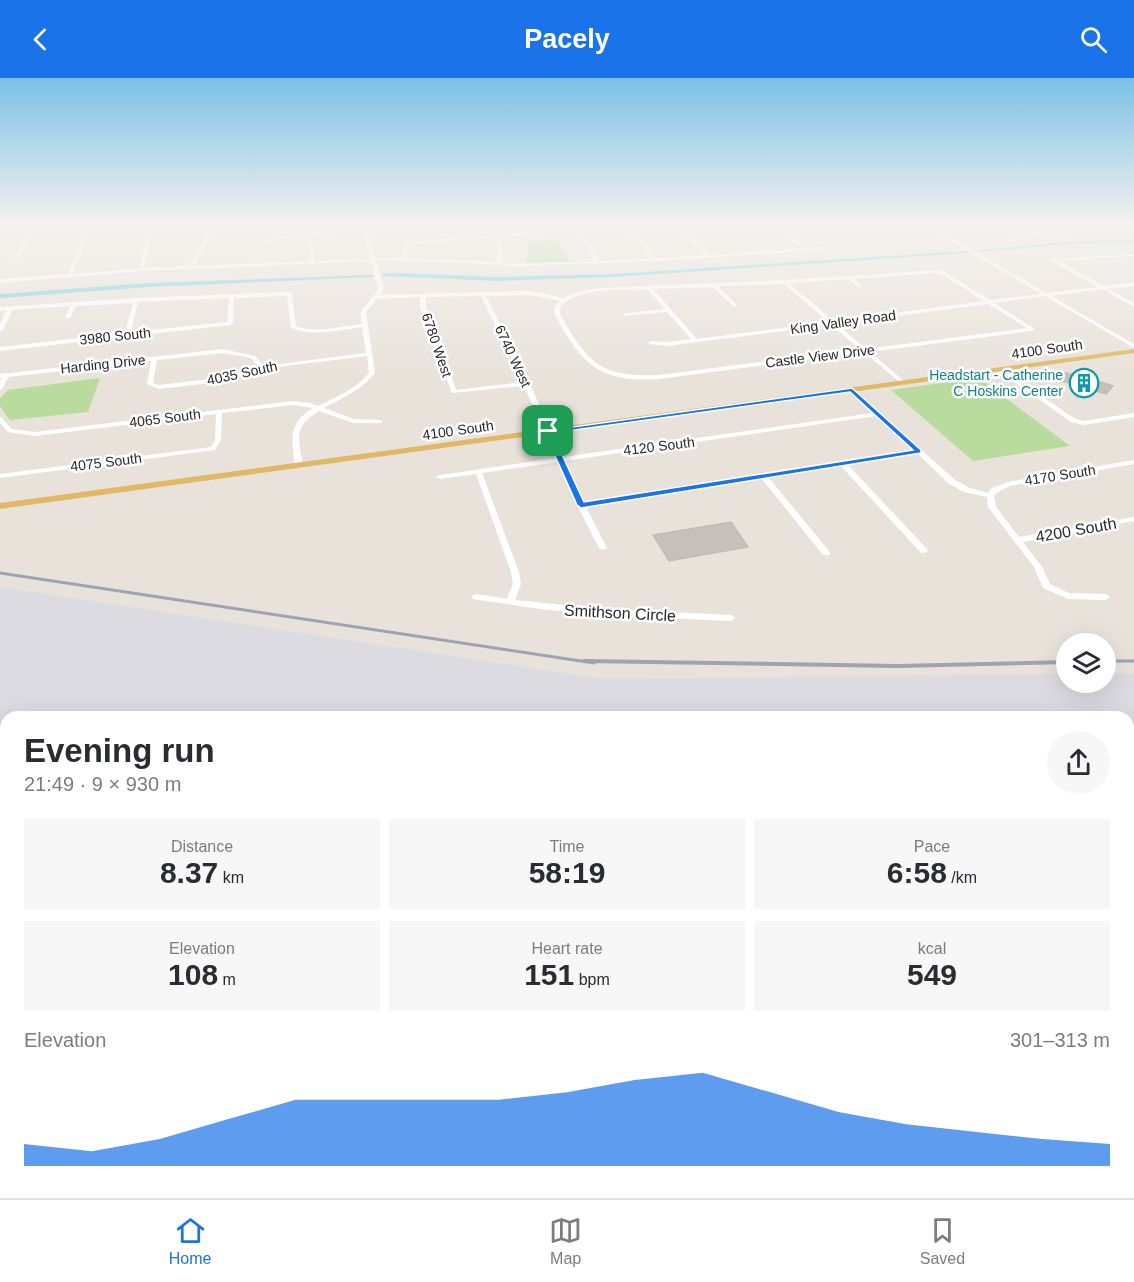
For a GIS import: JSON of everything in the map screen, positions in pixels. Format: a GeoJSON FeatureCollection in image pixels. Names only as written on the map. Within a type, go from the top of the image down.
{"type":"FeatureCollection","features":[{"type":"Feature","properties":{"kind":"main road","name":"4100 South"},"geometry":{"type":"LineString","coordinates":[[0,506],[1134,351]]}},
{"type":"Feature","properties":{"kind":"street"},"geometry":{"type":"LineString","coordinates":[[0,281],[77,276]]}},
{"type":"Feature","properties":{"kind":"street"},"geometry":{"type":"LineString","coordinates":[[299,466],[297,426],[308,415],[368,380],[372,373],[363,312],[381,288],[377,276]]}},
{"type":"Feature","properties":{"kind":"street"},"geometry":{"type":"LineString","coordinates":[[376,297],[531,293],[564,300],[590,291],[860,276]]}},
{"type":"Feature","properties":{"kind":"street"},"geometry":{"type":"LineString","coordinates":[[948,276],[988,301]]}},
{"type":"Feature","properties":{"kind":"street"},"geometry":{"type":"LineString","coordinates":[[1015,276],[1134,346]]}},
{"type":"Feature","properties":{"kind":"street"},"geometry":{"type":"LineString","coordinates":[[1081,276],[1134,304]]}},
{"type":"Feature","properties":{"kind":"street"},"geometry":{"type":"LineString","coordinates":[[849,277],[859,286]]}},
{"type":"Feature","properties":{"kind":"street"},"geometry":{"type":"LineString","coordinates":[[784,282],[903,383]]}},
{"type":"Feature","properties":{"kind":"street","name":"King Valley Road"},"geometry":{"type":"LineString","coordinates":[[651,343],[668,344],[834,324],[988,301],[1134,284]]}},
{"type":"Feature","properties":{"kind":"street"},"geometry":{"type":"LineString","coordinates":[[714,285],[734,305]]}},
{"type":"Feature","properties":{"kind":"street"},"geometry":{"type":"LineString","coordinates":[[649,288],[695,340]]}},
{"type":"Feature","properties":{"kind":"street"},"geometry":{"type":"LineString","coordinates":[[0,309],[136,300],[289,294],[293,327],[298,330],[365,325]]}},
{"type":"Feature","properties":{"kind":"street","name":"6740 West"},"geometry":{"type":"LineString","coordinates":[[483,295],[603,548]]}},
{"type":"Feature","properties":{"kind":"street","name":"3980 South"},"geometry":{"type":"LineString","coordinates":[[0,349],[230,323],[232,296]]}},
{"type":"Feature","properties":{"kind":"street","name":"6780 West"},"geometry":{"type":"LineString","coordinates":[[423,297],[423,307],[454,392],[526,384]]}},
{"type":"Feature","properties":{"kind":"street"},"geometry":{"type":"LineString","coordinates":[[128,334],[136,300]]}},
{"type":"Feature","properties":{"kind":"street","name":"Castle View Drive"},"geometry":{"type":"LineString","coordinates":[[564,300],[557,308],[558,316],[588,362],[608,373],[626,377],[652,378],[1032,329],[988,301]]}},
{"type":"Feature","properties":{"kind":"street"},"geometry":{"type":"LineString","coordinates":[[68,317],[74,304]]}},
{"type":"Feature","properties":{"kind":"street"},"geometry":{"type":"LineString","coordinates":[[0,330],[10,308]]}},
{"type":"Feature","properties":{"kind":"street"},"geometry":{"type":"LineString","coordinates":[[626,315],[669,310]]}},
{"type":"Feature","properties":{"kind":"street","name":"Harding Drive"},"geometry":{"type":"LineString","coordinates":[[3,375],[223,351],[253,357],[262,367]]}},
{"type":"Feature","properties":{"kind":"street","name":"4035 South"},"geometry":{"type":"LineString","coordinates":[[154,359],[151,385],[159,387],[218,380],[262,367],[369,354]]}},
{"type":"Feature","properties":{"kind":"street"},"geometry":{"type":"LineString","coordinates":[[999,369],[1072,421],[1084,423],[1134,415]]}},
{"type":"Feature","properties":{"kind":"street"},"geometry":{"type":"LineString","coordinates":[[599,380],[608,373]]}},
{"type":"Feature","properties":{"kind":"street"},"geometry":{"type":"LineString","coordinates":[[0,388],[3,375]]}},
{"type":"Feature","properties":{"kind":"street"},"geometry":{"type":"LineString","coordinates":[[852,390],[952,482],[967,490],[990,496],[992,507],[1038,567],[1043,582],[1049,588],[1068,596],[1106,597]]}},
{"type":"Feature","properties":{"kind":"street","name":"4065 South"},"geometry":{"type":"LineString","coordinates":[[0,419],[10,431],[34,435],[293,403],[353,421],[380,422]]}},
{"type":"Feature","properties":{"kind":"street","name":"4075 South"},"geometry":{"type":"LineString","coordinates":[[0,476],[213,448],[218,440],[219,411]]}},
{"type":"Feature","properties":{"kind":"street","name":"4120 South"},"geometry":{"type":"LineString","coordinates":[[440,477],[877,414]]}},
{"type":"Feature","properties":{"kind":"street"},"geometry":{"type":"LineString","coordinates":[[581,505],[918,452]]}},
{"type":"Feature","properties":{"kind":"street","name":"4170 South"},"geometry":{"type":"LineString","coordinates":[[990,496],[995,489],[1008,484],[1134,462]]}},
{"type":"Feature","properties":{"kind":"street"},"geometry":{"type":"LineString","coordinates":[[842,463],[924,551]]}},
{"type":"Feature","properties":{"kind":"street"},"geometry":{"type":"LineString","coordinates":[[478,471],[515,572],[517,584],[510,602]]}},
{"type":"Feature","properties":{"kind":"street"},"geometry":{"type":"LineString","coordinates":[[764,476],[826,553]]}},
{"type":"Feature","properties":{"kind":"street","name":"4200 South"},"geometry":{"type":"LineString","coordinates":[[1018,540],[1132,521]]}},
{"type":"Feature","properties":{"kind":"street","name":"Smithson Circle"},"geometry":{"type":"LineString","coordinates":[[476,597],[613,614],[731,618]]}},
{"type":"Feature","properties":{"kind":"shaded area"},"geometry":{"type":"Polygon","coordinates":[[[0,587],[604,679],[1056,674],[1056,693],[1116,693],[1116,674],[1134,674],[1134,711],[0,711],[0,587]]]}},
{"type":"Feature","properties":{"kind":"green space"},"geometry":{"type":"Polygon","coordinates":[[[100,378],[88,412],[10,420],[0,406],[0,399],[8,390],[100,378]]]}},
{"type":"Feature","properties":{"kind":"green space"},"geometry":{"type":"Polygon","coordinates":[[[979,378],[1070,446],[973,461],[891,390],[979,378]]]}},
{"type":"Feature","properties":{"kind":"building","name":"Headstart - Catherine C Hoskins Center"},"geometry":{"type":"Polygon","coordinates":[[[1059,371],[1113,386],[1106,394],[1052,378],[1059,371]]]}},
{"type":"Feature","properties":{"kind":"building"},"geometry":{"type":"Polygon","coordinates":[[[731,522],[748,547],[669,561],[653,535],[731,522]]]}},
{"type":"Feature","properties":{"kind":"waterway"},"geometry":{"type":"LineString","coordinates":[[0,296],[149,285],[364,276]]}},
{"type":"Feature","properties":{"kind":"waterway"},"geometry":{"type":"LineString","coordinates":[[436,276],[497,279],[606,276]]}},
{"type":"Feature","properties":{"kind":"railway"},"geometry":{"type":"LineString","coordinates":[[0,573],[594,663]]}},
{"type":"Feature","properties":{"kind":"railway"},"geometry":{"type":"LineString","coordinates":[[584,661],[898,666],[1066,662],[1036,663]]}},
{"type":"Feature","properties":{"kind":"railway"},"geometry":{"type":"LineString","coordinates":[[1116,661],[1134,661]]}},
{"type":"Feature","properties":{"kind":"place","name":"Headstart - Catherine C Hoskins Center"},"geometry":{"type":"Point","coordinates":[1084,383]}},
{"type":"Feature","properties":{"kind":"route"},"geometry":{"type":"LineString","coordinates":[[852,390],[918,452],[581,505],[548,431],[852,390]]}}]}
